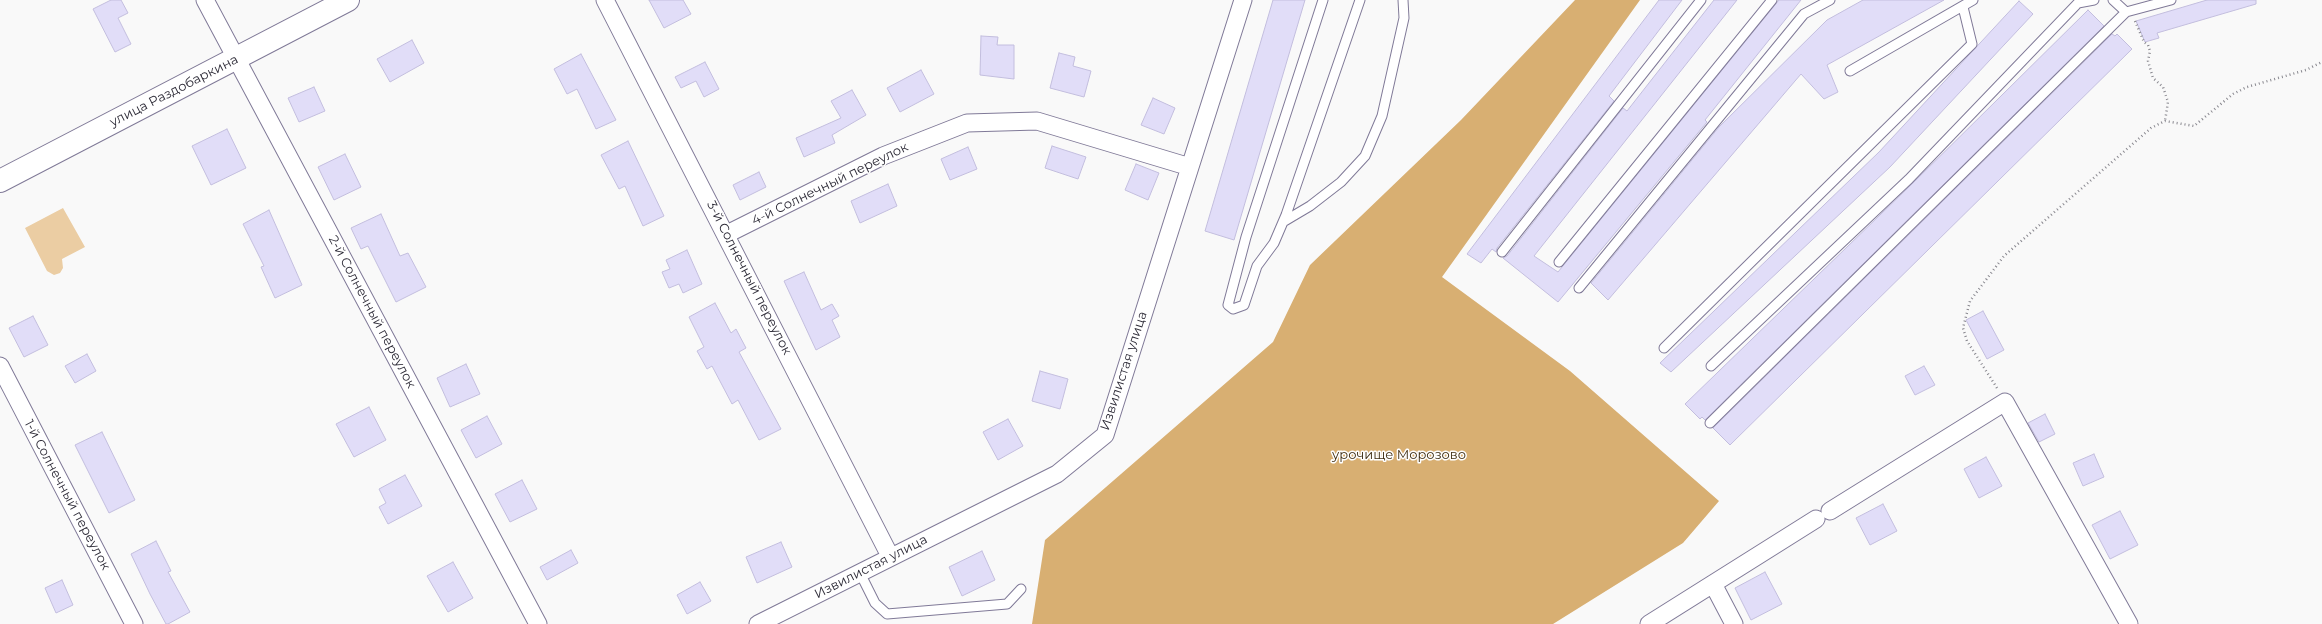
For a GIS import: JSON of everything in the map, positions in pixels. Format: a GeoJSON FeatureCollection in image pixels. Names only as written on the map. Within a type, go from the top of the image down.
{"type":"FeatureCollection","features":[{"type":"Feature","properties":{"kind":"street","name":"2-й Солнечный переулок"},"geometry":{"type":"LineString","coordinates":[[205,0],[235,59],[245,72],[538,624]]}},
{"type":"Feature","properties":{"kind":"street","name":"улица Раздобаркина"},"geometry":{"type":"LineString","coordinates":[[0,181],[348,0]]}},
{"type":"Feature","properties":{"kind":"street","name":"3-й Солнечный переулок"},"geometry":{"type":"LineString","coordinates":[[605,0],[727,234],[890,556]]}},
{"type":"Feature","properties":{"kind":"street","name":"Извилистая улица"},"geometry":{"type":"LineString","coordinates":[[758,624],[860,573],[890,556],[1058,474],[1104,434],[1242,0]]}},
{"type":"Feature","properties":{"kind":"street","name":"4-й Солнечный переулок"},"geometry":{"type":"LineString","coordinates":[[727,234],[883,156],[966,123],[1037,121],[1190,167]]}},
{"type":"Feature","properties":{"kind":"street","name":"1-й Солнечный переулок"},"geometry":{"type":"LineString","coordinates":[[0,366],[134,624]]}},
{"type":"Feature","properties":{"kind":"street"},"geometry":{"type":"LineString","coordinates":[[1649,624],[2005,402],[2129,624]]}},
{"type":"Feature","properties":{"kind":"street"},"geometry":{"type":"LineString","coordinates":[[1713,584],[1734,624]]}},
{"type":"Feature","properties":{"kind":"lane"},"geometry":{"type":"LineString","coordinates":[[1323,0],[1246,237],[1228,305],[1233,310],[1244,305],[1257,266],[1274,243],[1283,222],[1360,0]]}},
{"type":"Feature","properties":{"kind":"lane"},"geometry":{"type":"LineString","coordinates":[[1283,222],[1310,206],[1341,182],[1365,156],[1384,109],[1404,18],[1403,0]]}},
{"type":"Feature","properties":{"kind":"lane"},"geometry":{"type":"LineString","coordinates":[[1502,252],[1701,0]]}},
{"type":"Feature","properties":{"kind":"lane"},"geometry":{"type":"LineString","coordinates":[[1559,262],[1772,0]]}},
{"type":"Feature","properties":{"kind":"lane"},"geometry":{"type":"LineString","coordinates":[[1579,288],[1804,14],[1830,0]]}},
{"type":"Feature","properties":{"kind":"lane"},"geometry":{"type":"LineString","coordinates":[[1850,71],[1973,0]]}},
{"type":"Feature","properties":{"kind":"lane"},"geometry":{"type":"LineString","coordinates":[[1711,366],[1910,179],[2078,3],[2094,0]]}},
{"type":"Feature","properties":{"kind":"lane"},"geometry":{"type":"LineString","coordinates":[[2113,0],[2126,12]]}},
{"type":"Feature","properties":{"kind":"lane"},"geometry":{"type":"LineString","coordinates":[[1710,423],[2126,12],[2171,0]]}},
{"type":"Feature","properties":{"kind":"lane"},"geometry":{"type":"LineString","coordinates":[[1664,348],[1972,44],[1963,7]]}},
{"type":"Feature","properties":{"kind":"lane"},"geometry":{"type":"LineString","coordinates":[[860,573],[875,603],[887,614],[1007,604],[1021,589]]}},
{"type":"Feature","properties":{"kind":"path"},"geometry":{"type":"LineString","coordinates":[[2126,12],[2135,21],[2144,42],[2148,44],[2150,51],[2148,62],[2153,78],[2163,87],[2168,102],[2165,121]]}},
{"type":"Feature","properties":{"kind":"path"},"geometry":{"type":"LineString","coordinates":[[2005,402],[1967,341],[1963,328],[1970,301],[2004,256],[2151,128],[2165,121],[2194,126],[2201,124],[2233,94],[2247,87],[2306,70],[2322,62]]}},
{"type":"Feature","properties":{"kind":"shaded area"},"geometry":{"type":"Polygon","coordinates":[[[63,208],[85,247],[62,259],[63,268],[60,273],[54,275],[47,271],[25,228],[63,208]]]}},
{"type":"Feature","properties":{"kind":"green space","name":"урочище Морозово"},"geometry":{"type":"Polygon","coordinates":[[[1575,0],[1640,0],[1442,277],[1570,371],[1719,501],[1683,543],[1553,624],[1032,624],[1045,540],[1273,342],[1310,265],[1461,120],[1575,0]]]}},
{"type":"Feature","properties":{"kind":"building"},"geometry":{"type":"Polygon","coordinates":[[[111,0],[121,0],[128,13],[118,18],[131,44],[115,52],[93,9],[111,0]]]}},
{"type":"Feature","properties":{"kind":"building"},"geometry":{"type":"Polygon","coordinates":[[[649,0],[683,0],[691,14],[664,28],[649,0]]]}},
{"type":"Feature","properties":{"kind":"building"},"geometry":{"type":"Polygon","coordinates":[[[1273,0],[1305,0],[1234,240],[1205,231],[1273,0]]]}},
{"type":"Feature","properties":{"kind":"building"},"geometry":{"type":"Polygon","coordinates":[[[1659,0],[1682,0],[1609,96],[1614,101],[1497,248],[1496,252],[1492,249],[1481,263],[1467,254],[1659,0]]]}},
{"type":"Feature","properties":{"kind":"building"},"geometry":{"type":"Polygon","coordinates":[[[1714,0],[1737,0],[1534,256],[1558,272],[1779,0],[1801,0],[1705,120],[1707,122],[1558,302],[1503,258],[1507,256],[1623,108],[1627,111],[1714,0]]]}},
{"type":"Feature","properties":{"kind":"building"},"geometry":{"type":"Polygon","coordinates":[[[1863,0],[1944,0],[1827,65],[1838,92],[1824,99],[1801,74],[1608,300],[1591,283],[1719,127],[1827,20],[1863,0]]]}},
{"type":"Feature","properties":{"kind":"building"},"geometry":{"type":"Polygon","coordinates":[[[2207,0],[2256,0],[2256,4],[2157,33],[2159,38],[2145,42],[2136,21],[2207,0]]]}},
{"type":"Feature","properties":{"kind":"building"},"geometry":{"type":"Polygon","coordinates":[[[2019,1],[2033,14],[1890,167],[1671,372],[1660,363],[1879,152],[2019,1]]]}},
{"type":"Feature","properties":{"kind":"building"},"geometry":{"type":"Polygon","coordinates":[[[2088,10],[2104,26],[1705,420],[1702,417],[1700,419],[1685,404],[1913,183],[2088,10]]]}},
{"type":"Feature","properties":{"kind":"building"},"geometry":{"type":"Polygon","coordinates":[[[2112,34],[2115,36],[2117,34],[2132,49],[1730,445],[1713,428],[2112,34]]]}},
{"type":"Feature","properties":{"kind":"building"},"geometry":{"type":"Polygon","coordinates":[[[981,36],[998,37],[997,45],[1014,45],[1014,79],[980,75],[981,36]]]}},
{"type":"Feature","properties":{"kind":"building"},"geometry":{"type":"Polygon","coordinates":[[[412,40],[424,63],[390,82],[377,59],[412,40]]]}},
{"type":"Feature","properties":{"kind":"building"},"geometry":{"type":"Polygon","coordinates":[[[1059,53],[1075,57],[1073,66],[1091,71],[1084,97],[1050,88],[1059,53]]]}},
{"type":"Feature","properties":{"kind":"building"},"geometry":{"type":"Polygon","coordinates":[[[581,54],[616,120],[596,129],[577,89],[567,94],[554,69],[581,54]]]}},
{"type":"Feature","properties":{"kind":"building"},"geometry":{"type":"Polygon","coordinates":[[[705,62],[719,89],[704,97],[696,81],[681,88],[675,77],[705,62]]]}},
{"type":"Feature","properties":{"kind":"building"},"geometry":{"type":"Polygon","coordinates":[[[921,70],[934,94],[900,112],[887,88],[921,70]]]}},
{"type":"Feature","properties":{"kind":"building"},"geometry":{"type":"Polygon","coordinates":[[[314,87],[325,111],[299,122],[288,98],[314,87]]]}},
{"type":"Feature","properties":{"kind":"building"},"geometry":{"type":"Polygon","coordinates":[[[852,90],[866,115],[832,135],[835,143],[804,157],[796,138],[841,118],[831,101],[852,90]]]}},
{"type":"Feature","properties":{"kind":"building"},"geometry":{"type":"Polygon","coordinates":[[[1153,98],[1175,108],[1164,134],[1141,125],[1153,98]]]}},
{"type":"Feature","properties":{"kind":"building"},"geometry":{"type":"Polygon","coordinates":[[[227,129],[246,168],[211,185],[192,146],[227,129]]]}},
{"type":"Feature","properties":{"kind":"building"},"geometry":{"type":"Polygon","coordinates":[[[628,141],[664,216],[643,226],[625,186],[619,189],[601,155],[628,141]]]}},
{"type":"Feature","properties":{"kind":"building"},"geometry":{"type":"Polygon","coordinates":[[[1052,146],[1086,157],[1078,179],[1045,168],[1052,146]]]}},
{"type":"Feature","properties":{"kind":"building"},"geometry":{"type":"Polygon","coordinates":[[[968,147],[977,169],[950,180],[941,159],[968,147]]]}},
{"type":"Feature","properties":{"kind":"building"},"geometry":{"type":"Polygon","coordinates":[[[345,154],[361,187],[334,200],[318,167],[345,154]]]}},
{"type":"Feature","properties":{"kind":"building"},"geometry":{"type":"Polygon","coordinates":[[[1136,164],[1159,173],[1148,200],[1125,190],[1136,164]]]}},
{"type":"Feature","properties":{"kind":"building"},"geometry":{"type":"Polygon","coordinates":[[[759,172],[766,187],[740,200],[733,185],[759,172]]]}},
{"type":"Feature","properties":{"kind":"building"},"geometry":{"type":"Polygon","coordinates":[[[888,184],[897,206],[860,223],[851,201],[888,184]]]}},
{"type":"Feature","properties":{"kind":"building"},"geometry":{"type":"Polygon","coordinates":[[[269,210],[302,285],[275,298],[261,267],[264,266],[243,224],[269,210]]]}},
{"type":"Feature","properties":{"kind":"building"},"geometry":{"type":"Polygon","coordinates":[[[381,214],[400,256],[408,253],[426,287],[396,302],[368,246],[361,249],[351,228],[381,214]]]}},
{"type":"Feature","properties":{"kind":"building"},"geometry":{"type":"Polygon","coordinates":[[[687,250],[702,284],[683,293],[679,284],[669,288],[662,272],[670,269],[666,260],[687,250]]]}},
{"type":"Feature","properties":{"kind":"building"},"geometry":{"type":"Polygon","coordinates":[[[804,272],[821,310],[832,304],[839,316],[832,320],[840,337],[816,350],[784,281],[804,272]]]}},
{"type":"Feature","properties":{"kind":"building"},"geometry":{"type":"Polygon","coordinates":[[[715,303],[731,333],[736,329],[746,348],[739,352],[781,429],[759,440],[738,400],[732,404],[712,366],[707,369],[697,351],[704,347],[689,317],[715,303]]]}},
{"type":"Feature","properties":{"kind":"building"},"geometry":{"type":"Polygon","coordinates":[[[1983,311],[2004,350],[1987,359],[1966,320],[1983,311]]]}},
{"type":"Feature","properties":{"kind":"building"},"geometry":{"type":"Polygon","coordinates":[[[33,316],[48,345],[24,357],[9,328],[33,316]]]}},
{"type":"Feature","properties":{"kind":"building"},"geometry":{"type":"Polygon","coordinates":[[[87,354],[96,371],[75,383],[65,366],[87,354]]]}},
{"type":"Feature","properties":{"kind":"building"},"geometry":{"type":"Polygon","coordinates":[[[466,364],[480,394],[450,407],[437,378],[466,364]]]}},
{"type":"Feature","properties":{"kind":"building"},"geometry":{"type":"Polygon","coordinates":[[[1924,366],[1935,385],[1915,395],[1905,376],[1924,366]]]}},
{"type":"Feature","properties":{"kind":"building"},"geometry":{"type":"Polygon","coordinates":[[[1040,371],[1068,379],[1060,409],[1032,401],[1040,371]]]}},
{"type":"Feature","properties":{"kind":"building"},"geometry":{"type":"Polygon","coordinates":[[[369,407],[386,440],[354,457],[336,424],[369,407]]]}},
{"type":"Feature","properties":{"kind":"building"},"geometry":{"type":"Polygon","coordinates":[[[2045,414],[2055,434],[2039,442],[2028,423],[2045,414]]]}},
{"type":"Feature","properties":{"kind":"building"},"geometry":{"type":"Polygon","coordinates":[[[487,416],[502,444],[476,458],[461,430],[487,416]]]}},
{"type":"Feature","properties":{"kind":"building"},"geometry":{"type":"Polygon","coordinates":[[[1008,419],[1023,446],[998,460],[983,432],[1008,419]]]}},
{"type":"Feature","properties":{"kind":"building"},"geometry":{"type":"Polygon","coordinates":[[[102,432],[135,500],[109,513],[75,445],[102,432]]]}},
{"type":"Feature","properties":{"kind":"building"},"geometry":{"type":"Polygon","coordinates":[[[2094,454],[2104,477],[2083,486],[2073,463],[2094,454]]]}},
{"type":"Feature","properties":{"kind":"building"},"geometry":{"type":"Polygon","coordinates":[[[1986,457],[2002,486],[1979,498],[1964,469],[1986,457]]]}},
{"type":"Feature","properties":{"kind":"building"},"geometry":{"type":"Polygon","coordinates":[[[405,475],[422,506],[388,524],[379,507],[386,503],[379,489],[405,475]]]}},
{"type":"Feature","properties":{"kind":"building"},"geometry":{"type":"Polygon","coordinates":[[[522,480],[537,509],[510,522],[495,494],[522,480]]]}},
{"type":"Feature","properties":{"kind":"building"},"geometry":{"type":"Polygon","coordinates":[[[1883,504],[1897,531],[1870,545],[1856,518],[1883,504]]]}},
{"type":"Feature","properties":{"kind":"building"},"geometry":{"type":"Polygon","coordinates":[[[2120,511],[2138,545],[2110,559],[2092,525],[2120,511]]]}},
{"type":"Feature","properties":{"kind":"building"},"geometry":{"type":"Polygon","coordinates":[[[156,541],[171,571],[168,572],[190,612],[168,624],[166,624],[150,594],[131,554],[156,541]]]}},
{"type":"Feature","properties":{"kind":"building"},"geometry":{"type":"Polygon","coordinates":[[[781,542],[792,567],[757,583],[746,557],[781,542]]]}},
{"type":"Feature","properties":{"kind":"building"},"geometry":{"type":"Polygon","coordinates":[[[571,550],[578,563],[547,580],[540,567],[571,550]]]}},
{"type":"Feature","properties":{"kind":"building"},"geometry":{"type":"Polygon","coordinates":[[[982,551],[995,580],[962,596],[949,567],[982,551]]]}},
{"type":"Feature","properties":{"kind":"building"},"geometry":{"type":"Polygon","coordinates":[[[453,562],[473,598],[448,612],[427,576],[453,562]]]}},
{"type":"Feature","properties":{"kind":"building"},"geometry":{"type":"Polygon","coordinates":[[[1765,572],[1782,604],[1751,620],[1735,588],[1765,572]]]}},
{"type":"Feature","properties":{"kind":"building"},"geometry":{"type":"Polygon","coordinates":[[[62,580],[73,605],[56,613],[45,588],[62,580]]]}},
{"type":"Feature","properties":{"kind":"building"},"geometry":{"type":"Polygon","coordinates":[[[700,582],[711,601],[687,614],[677,595],[700,582]]]}}]}
